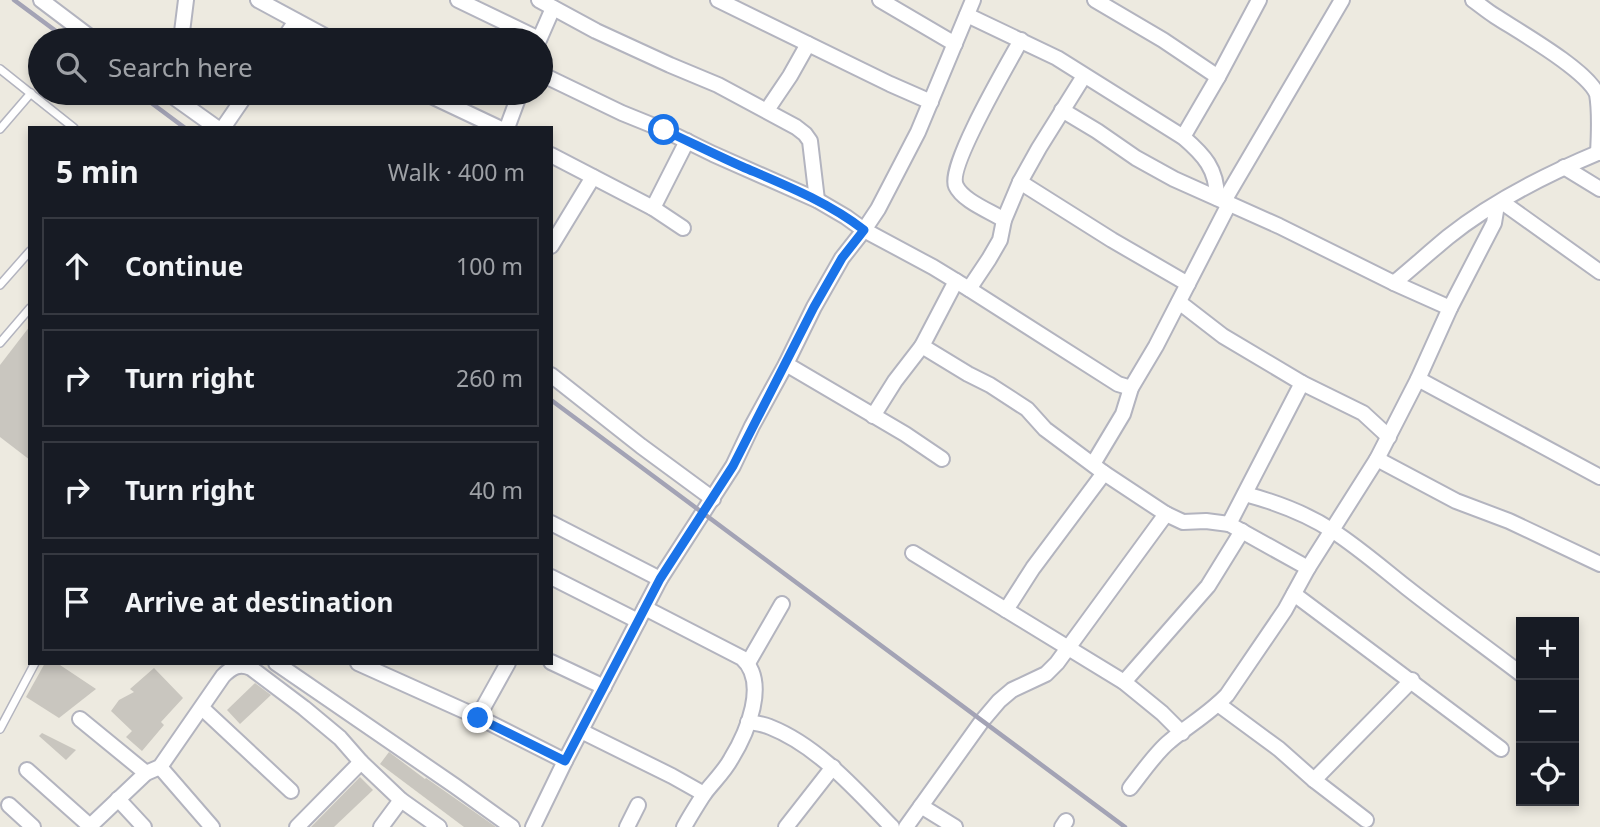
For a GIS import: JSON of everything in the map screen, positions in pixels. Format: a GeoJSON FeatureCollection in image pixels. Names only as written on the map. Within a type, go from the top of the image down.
{"type":"FeatureCollection","features":[{"type":"Feature","properties":{"kind":"street"},"geometry":{"type":"LineString","coordinates":[[41,0],[78,28]]}},
{"type":"Feature","properties":{"kind":"street"},"geometry":{"type":"LineString","coordinates":[[184,28],[186,0]]}},
{"type":"Feature","properties":{"kind":"street"},"geometry":{"type":"LineString","coordinates":[[258,0],[309,28]]}},
{"type":"Feature","properties":{"kind":"street"},"geometry":{"type":"LineString","coordinates":[[539,0],[670,65],[719,85],[796,127],[810,141],[817,200]]}},
{"type":"Feature","properties":{"kind":"street"},"geometry":{"type":"LineString","coordinates":[[718,0],[931,102]]}},
{"type":"Feature","properties":{"kind":"street"},"geometry":{"type":"LineString","coordinates":[[880,0],[955,44]]}},
{"type":"Feature","properties":{"kind":"street"},"geometry":{"type":"LineString","coordinates":[[538,825],[565,761],[660,579],[733,466],[842,258],[878,209],[918,132],[973,0]]}},
{"type":"Feature","properties":{"kind":"street"},"geometry":{"type":"LineString","coordinates":[[1095,0],[1219,77]]}},
{"type":"Feature","properties":{"kind":"street"},"geometry":{"type":"LineString","coordinates":[[1183,137],[1219,77],[1259,0]]}},
{"type":"Feature","properties":{"kind":"street"},"geometry":{"type":"LineString","coordinates":[[1394,283],[1449,236],[1499,203],[1564,167],[1599,152],[1599,106],[1597,93],[1590,84],[1556,56],[1473,0]]}},
{"type":"Feature","properties":{"kind":"street"},"geometry":{"type":"LineString","coordinates":[[463,1],[516,28]]}},
{"type":"Feature","properties":{"kind":"street"},"geometry":{"type":"LineString","coordinates":[[1006,610],[1098,468],[1123,414],[1131,388],[1188,284],[1223,201],[1337,2]]}},
{"type":"Feature","properties":{"kind":"street"},"geometry":{"type":"LineString","coordinates":[[544,28],[553,8]]}},
{"type":"Feature","properties":{"kind":"street"},"geometry":{"type":"LineString","coordinates":[[967,15],[1057,58],[1183,137],[1200,151],[1209,163],[1223,201]]}},
{"type":"Feature","properties":{"kind":"street"},"geometry":{"type":"LineString","coordinates":[[291,28],[296,21]]}},
{"type":"Feature","properties":{"kind":"street"},"geometry":{"type":"LineString","coordinates":[[1004,220],[967,198],[954,182],[968,141],[1021,40]]}},
{"type":"Feature","properties":{"kind":"street"},"geometry":{"type":"LineString","coordinates":[[767,110],[808,44]]}},
{"type":"Feature","properties":{"kind":"street"},"geometry":{"type":"LineString","coordinates":[[969,289],[1000,240],[1004,220],[1020,182],[1084,76]]}},
{"type":"Feature","properties":{"kind":"street"},"geometry":{"type":"LineString","coordinates":[[553,80],[817,200],[846,216],[864,230],[956,281],[1118,384],[1131,388]]}},
{"type":"Feature","properties":{"kind":"street"},"geometry":{"type":"LineString","coordinates":[[185,105],[214,126]]}},
{"type":"Feature","properties":{"kind":"street"},"geometry":{"type":"LineString","coordinates":[[224,126],[239,105]]}},
{"type":"Feature","properties":{"kind":"street"},"geometry":{"type":"LineString","coordinates":[[450,105],[495,126]]}},
{"type":"Feature","properties":{"kind":"street"},"geometry":{"type":"LineString","coordinates":[[508,126],[516,105]]}},
{"type":"Feature","properties":{"kind":"street"},"geometry":{"type":"LineString","coordinates":[[1062,110],[1174,179],[1450,308]]}},
{"type":"Feature","properties":{"kind":"street"},"geometry":{"type":"LineString","coordinates":[[653,208],[687,141]]}},
{"type":"Feature","properties":{"kind":"street"},"geometry":{"type":"LineString","coordinates":[[553,156],[653,208],[683,228]]}},
{"type":"Feature","properties":{"kind":"street"},"geometry":{"type":"LineString","coordinates":[[1564,167],[1600,189]]}},
{"type":"Feature","properties":{"kind":"street"},"geometry":{"type":"LineString","coordinates":[[553,243],[593,177]]}},
{"type":"Feature","properties":{"kind":"street"},"geometry":{"type":"LineString","coordinates":[[1020,182],[1188,284]]}},
{"type":"Feature","properties":{"kind":"street"},"geometry":{"type":"LineString","coordinates":[[1499,203],[1600,272]]}},
{"type":"Feature","properties":{"kind":"street"},"geometry":{"type":"LineString","coordinates":[[1130,788],[1169,741],[1218,704],[1285,610],[1389,437],[1494,223],[1499,203]]}},
{"type":"Feature","properties":{"kind":"street"},"geometry":{"type":"LineString","coordinates":[[873,416],[922,346],[956,281]]}},
{"type":"Feature","properties":{"kind":"street"},"geometry":{"type":"LineString","coordinates":[[1179,302],[1223,336],[1303,383],[1363,413],[1389,437]]}},
{"type":"Feature","properties":{"kind":"street"},"geometry":{"type":"LineString","coordinates":[[922,346],[1027,409],[1045,429],[1166,514],[1183,522],[1206,522],[1235,527],[1308,568]]}},
{"type":"Feature","properties":{"kind":"street"},"geometry":{"type":"LineString","coordinates":[[786,364],[905,434],[942,459]]}},
{"type":"Feature","properties":{"kind":"street"},"geometry":{"type":"LineString","coordinates":[[553,377],[713,499]]}},
{"type":"Feature","properties":{"kind":"street"},"geometry":{"type":"LineString","coordinates":[[1418,379],[1600,477]]}},
{"type":"Feature","properties":{"kind":"street"},"geometry":{"type":"LineString","coordinates":[[1124,682],[1208,586],[1235,527],[1245,494],[1303,383]]}},
{"type":"Feature","properties":{"kind":"street"},"geometry":{"type":"LineString","coordinates":[[1377,458],[1456,501],[1509,521],[1600,564]]}},
{"type":"Feature","properties":{"kind":"street"},"geometry":{"type":"LineString","coordinates":[[1245,494],[1268,500],[1332,530],[1516,670]]}},
{"type":"Feature","properties":{"kind":"street"},"geometry":{"type":"LineString","coordinates":[[906,827],[999,701],[1013,690],[1046,674],[1166,514]]}},
{"type":"Feature","properties":{"kind":"street"},"geometry":{"type":"LineString","coordinates":[[553,524],[660,579]]}},
{"type":"Feature","properties":{"kind":"street"},"geometry":{"type":"LineString","coordinates":[[913,553],[1124,682],[1182,733]]}},
{"type":"Feature","properties":{"kind":"street"},"geometry":{"type":"LineString","coordinates":[[553,578],[726,648],[748,663],[755,677],[755,696],[748,722],[731,760],[704,794],[684,827]]}},
{"type":"Feature","properties":{"kind":"street"},"geometry":{"type":"LineString","coordinates":[[1294,594],[1501,749]]}},
{"type":"Feature","properties":{"kind":"street"},"geometry":{"type":"LineString","coordinates":[[748,663],[782,604]]}},
{"type":"Feature","properties":{"kind":"street"},"geometry":{"type":"LineString","coordinates":[[553,663],[604,687]]}},
{"type":"Feature","properties":{"kind":"street"},"geometry":{"type":"LineString","coordinates":[[279,665],[512,827]]}},
{"type":"Feature","properties":{"kind":"street"},"geometry":{"type":"LineString","coordinates":[[362,665],[565,761]]}},
{"type":"Feature","properties":{"kind":"street"},"geometry":{"type":"LineString","coordinates":[[478,718],[508,665]]}},
{"type":"Feature","properties":{"kind":"street"},"geometry":{"type":"LineString","coordinates":[[27,770],[90,827],[153,770],[202,708],[223,676],[231,668],[244,666],[251,668],[304,708],[340,738],[401,800],[439,827]]}},
{"type":"Feature","properties":{"kind":"street"},"geometry":{"type":"LineString","coordinates":[[1314,780],[1412,680]]}},
{"type":"Feature","properties":{"kind":"street"},"geometry":{"type":"LineString","coordinates":[[1218,704],[1279,749],[1366,820]]}},
{"type":"Feature","properties":{"kind":"street"},"geometry":{"type":"LineString","coordinates":[[202,708],[291,791]]}},
{"type":"Feature","properties":{"kind":"street"},"geometry":{"type":"LineString","coordinates":[[80,719],[153,770],[212,827]]}},
{"type":"Feature","properties":{"kind":"street"},"geometry":{"type":"LineString","coordinates":[[748,722],[769,726],[833,767],[892,827]]}},
{"type":"Feature","properties":{"kind":"street"},"geometry":{"type":"LineString","coordinates":[[581,732],[704,794]]}},
{"type":"Feature","properties":{"kind":"street"},"geometry":{"type":"LineString","coordinates":[[297,827],[361,762]]}},
{"type":"Feature","properties":{"kind":"street"},"geometry":{"type":"LineString","coordinates":[[786,827],[833,767]]}},
{"type":"Feature","properties":{"kind":"street"},"geometry":{"type":"LineString","coordinates":[[118,799],[144,827]]}},
{"type":"Feature","properties":{"kind":"street"},"geometry":{"type":"LineString","coordinates":[[381,827],[401,800]]}},
{"type":"Feature","properties":{"kind":"street"},"geometry":{"type":"LineString","coordinates":[[9,805],[33,827]]}},
{"type":"Feature","properties":{"kind":"street"},"geometry":{"type":"LineString","coordinates":[[627,827],[638,805]]}},
{"type":"Feature","properties":{"kind":"street"},"geometry":{"type":"LineString","coordinates":[[921,806],[955,827]]}},
{"type":"Feature","properties":{"kind":"lane"},"geometry":{"type":"LineString","coordinates":[[0,69],[28,91]]}},
{"type":"Feature","properties":{"kind":"lane"},"geometry":{"type":"LineString","coordinates":[[0,129],[28,96]]}},
{"type":"Feature","properties":{"kind":"lane"},"geometry":{"type":"LineString","coordinates":[[46,105],[72,126]]}},
{"type":"Feature","properties":{"kind":"lane"},"geometry":{"type":"LineString","coordinates":[[0,285],[28,253]]}},
{"type":"Feature","properties":{"kind":"lane"},"geometry":{"type":"LineString","coordinates":[[0,343],[28,311]]}},
{"type":"Feature","properties":{"kind":"lane"},"geometry":{"type":"LineString","coordinates":[[0,729],[34,665]]}},
{"type":"Feature","properties":{"kind":"building"},"geometry":{"type":"Polygon","coordinates":[[[28,329],[28,458],[0,437],[0,365],[28,329]]]}},
{"type":"Feature","properties":{"kind":"building"},"geometry":{"type":"Polygon","coordinates":[[[44,665],[60,665],[96,689],[59,718],[26,697],[44,665]]]}},
{"type":"Feature","properties":{"kind":"building"},"geometry":{"type":"Polygon","coordinates":[[[154,668],[183,698],[161,722],[164,725],[142,751],[126,737],[132,731],[111,711],[119,700],[134,692],[130,689],[154,668]]]}},
{"type":"Feature","properties":{"kind":"building"},"geometry":{"type":"Polygon","coordinates":[[[255,683],[271,695],[240,724],[227,710],[255,683]]]}},
{"type":"Feature","properties":{"kind":"building"},"geometry":{"type":"Polygon","coordinates":[[[42,733],[76,750],[66,760],[39,736],[42,733]]]}},
{"type":"Feature","properties":{"kind":"building"},"geometry":{"type":"Polygon","coordinates":[[[389,752],[496,827],[464,827],[380,764],[389,752]]]}},
{"type":"Feature","properties":{"kind":"building"},"geometry":{"type":"Polygon","coordinates":[[[360,777],[373,790],[334,827],[311,827],[360,777]]]}},
{"type":"Feature","properties":{"kind":"railway"},"geometry":{"type":"LineString","coordinates":[[14,0],[52,28]]}},
{"type":"Feature","properties":{"kind":"railway"},"geometry":{"type":"LineString","coordinates":[[154,105],[182,126]]}},
{"type":"Feature","properties":{"kind":"railway"},"geometry":{"type":"LineString","coordinates":[[553,401],[1125,827]]}},
{"type":"Feature","properties":{"kind":"route"},"geometry":{"type":"LineString","coordinates":[[478,718],[565,761],[660,579],[733,466],[814,307],[842,258],[864,230],[846,216],[817,200],[664,130]]}}]}
